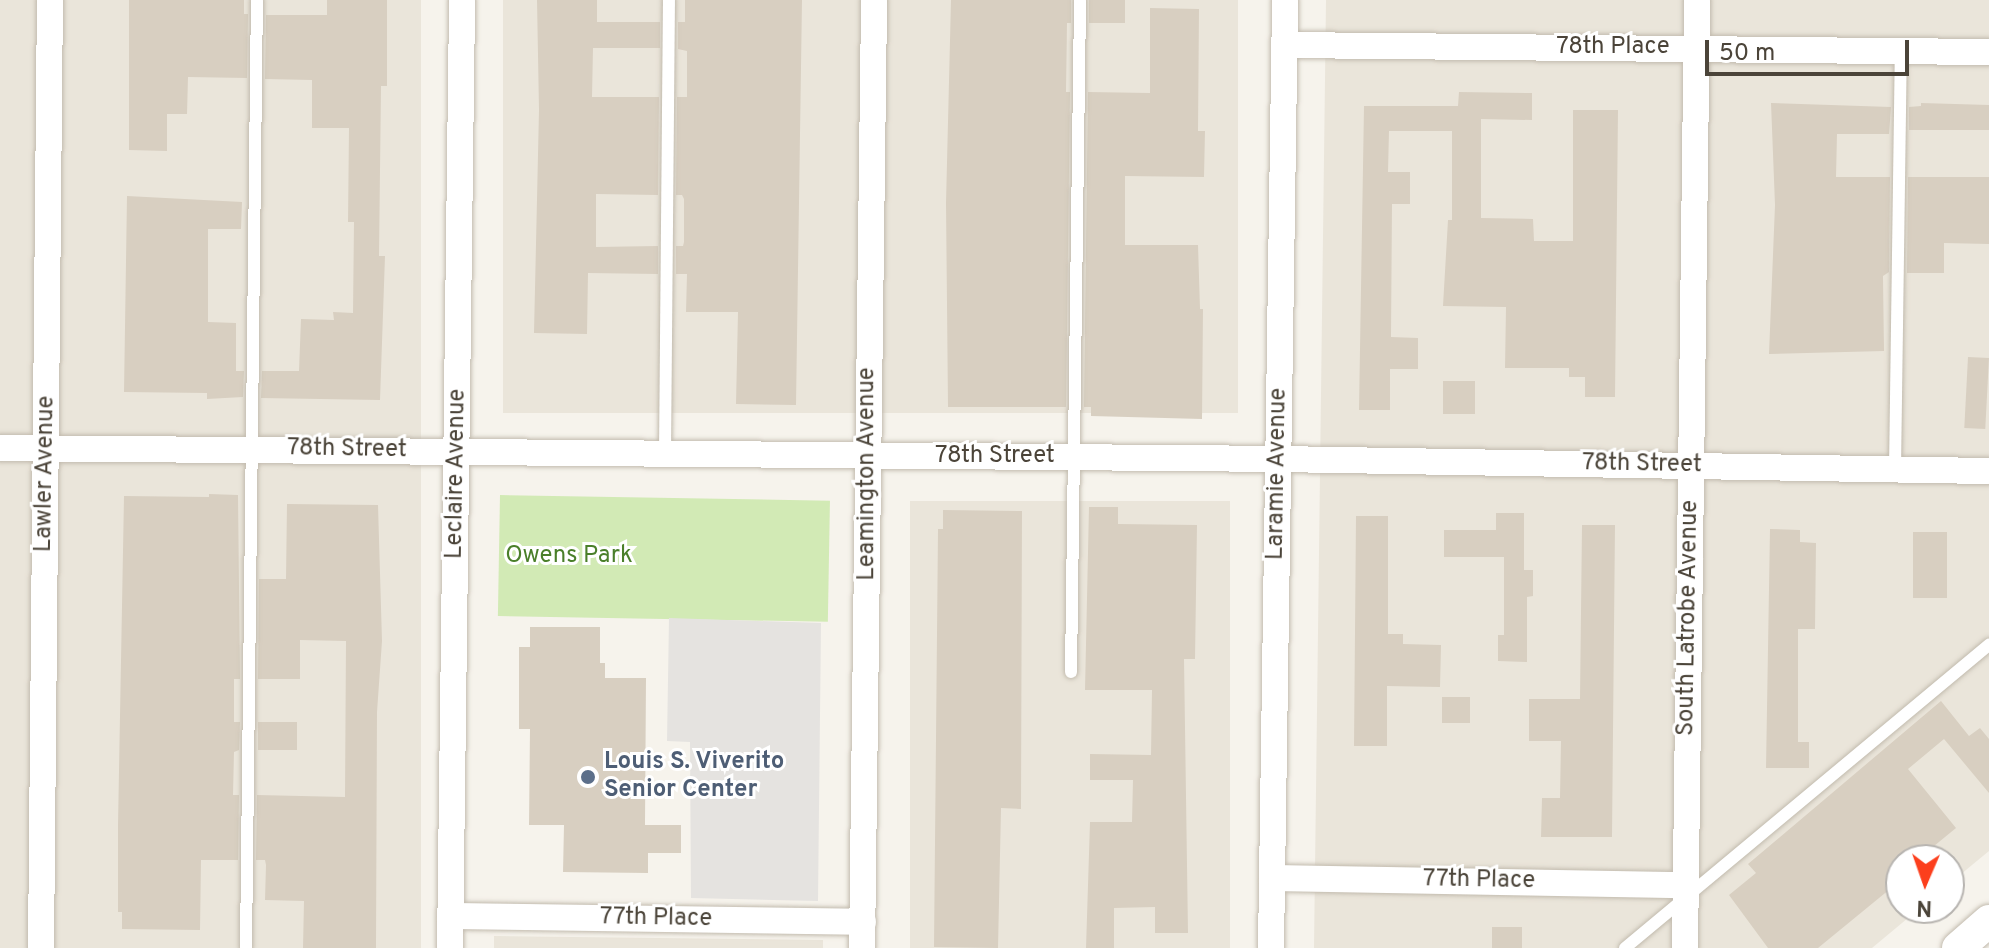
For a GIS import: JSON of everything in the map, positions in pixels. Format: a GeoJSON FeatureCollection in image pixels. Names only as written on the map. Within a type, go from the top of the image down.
{"type":"FeatureCollection","features":[{"type":"Feature","properties":{"kind":"street","name":"Lawler Avenue"},"geometry":{"type":"LineString","coordinates":[[41,948],[50,0]]}},
{"type":"Feature","properties":{"kind":"street","name":"Leclaire Avenue"},"geometry":{"type":"LineString","coordinates":[[450,948],[462,0]]}},
{"type":"Feature","properties":{"kind":"street","name":"Leamington Avenue"},"geometry":{"type":"LineString","coordinates":[[863,935],[874,0]]}},
{"type":"Feature","properties":{"kind":"street","name":"Laramie Avenue"},"geometry":{"type":"LineString","coordinates":[[1271,948],[1285,0]]}},
{"type":"Feature","properties":{"kind":"street","name":"South Latrobe Avenue"},"geometry":{"type":"LineString","coordinates":[[1685,948],[1697,0]]}},
{"type":"Feature","properties":{"kind":"street","name":"78th Place"},"geometry":{"type":"LineString","coordinates":[[1284,45],[1989,52]]}},
{"type":"Feature","properties":{"kind":"street","name":"78th Street"},"geometry":{"type":"LineString","coordinates":[[0,448],[1278,459],[1989,471]]}},
{"type":"Feature","properties":{"kind":"street","name":"77th Place"},"geometry":{"type":"LineString","coordinates":[[1272,878],[1686,891]]}},
{"type":"Feature","properties":{"kind":"street","name":"77th Place"},"geometry":{"type":"LineString","coordinates":[[450,916],[863,935]]}},
{"type":"Feature","properties":{"kind":"street"},"geometry":{"type":"LineString","coordinates":[[1958,948],[1989,921]]}},
{"type":"Feature","properties":{"kind":"lane"},"geometry":{"type":"LineString","coordinates":[[246,948],[257,0]]}},
{"type":"Feature","properties":{"kind":"lane"},"geometry":{"type":"LineString","coordinates":[[665,454],[669,0]]}},
{"type":"Feature","properties":{"kind":"lane"},"geometry":{"type":"LineString","coordinates":[[1071,672],[1080,0]]}},
{"type":"Feature","properties":{"kind":"lane"},"geometry":{"type":"LineString","coordinates":[[1895,469],[1901,49]]}},
{"type":"Feature","properties":{"kind":"lane"},"geometry":{"type":"LineString","coordinates":[[1625,948],[1686,891],[1989,645]]}},
{"type":"Feature","properties":{"kind":"shaded area"},"geometry":{"type":"Polygon","coordinates":[[[0,0],[421,0],[421,948],[0,948],[0,0]]]}},
{"type":"Feature","properties":{"kind":"shaded area"},"geometry":{"type":"Polygon","coordinates":[[[503,0],[1238,0],[1238,413],[503,413],[503,0]]]}},
{"type":"Feature","properties":{"kind":"shaded area"},"geometry":{"type":"Polygon","coordinates":[[[1326,0],[1989,0],[1989,851],[1965,871],[1965,844],[1885,844],[1885,924],[1901,924],[1872,948],[1314,948],[1326,0]]]}},
{"type":"Feature","properties":{"kind":"shaded area"},"geometry":{"type":"Polygon","coordinates":[[[910,501],[1230,501],[1230,948],[910,948],[910,501]]]}},
{"type":"Feature","properties":{"kind":"shaded area"},"geometry":{"type":"Polygon","coordinates":[[[669,618],[821,623],[818,901],[691,898],[690,742],[667,741],[669,618]]]}},
{"type":"Feature","properties":{"kind":"shaded area"},"geometry":{"type":"Polygon","coordinates":[[[494,936],[823,940],[823,948],[494,948],[494,936]]]}},
{"type":"Feature","properties":{"kind":"green space","name":"Owens Park"},"geometry":{"type":"Polygon","coordinates":[[[500,495],[830,501],[828,622],[498,616],[500,495]]]}},
{"type":"Feature","properties":{"kind":"building"},"geometry":{"type":"Polygon","coordinates":[[[129,0],[244,0],[244,14],[248,14],[247,78],[188,77],[187,114],[167,114],[167,151],[129,150],[129,0]]]}},
{"type":"Feature","properties":{"kind":"building"},"geometry":{"type":"Polygon","coordinates":[[[327,0],[387,0],[387,86],[381,86],[379,256],[385,256],[380,400],[261,398],[262,371],[299,371],[301,319],[334,320],[333,312],[353,313],[354,222],[348,222],[349,128],[312,128],[312,80],[265,79],[266,15],[327,15],[327,0]]]}},
{"type":"Feature","properties":{"kind":"building"},"geometry":{"type":"Polygon","coordinates":[[[537,0],[597,0],[597,22],[660,22],[660,48],[593,48],[592,97],[659,97],[658,195],[596,194],[596,247],[658,246],[658,274],[588,273],[587,334],[534,333],[539,110],[537,0]]]}},
{"type":"Feature","properties":{"kind":"building"},"geometry":{"type":"Polygon","coordinates":[[[685,0],[802,0],[796,405],[736,404],[738,312],[686,312],[687,274],[676,274],[676,246],[683,246],[684,242],[684,199],[682,195],[676,195],[677,97],[687,97],[687,51],[678,49],[678,22],[685,22],[685,0]]]}},
{"type":"Feature","properties":{"kind":"building"},"geometry":{"type":"Polygon","coordinates":[[[951,0],[1071,0],[1071,23],[1067,23],[1066,92],[1070,92],[1066,407],[948,407],[946,203],[951,0]]]}},
{"type":"Feature","properties":{"kind":"building"},"geometry":{"type":"Polygon","coordinates":[[[1089,0],[1125,0],[1125,23],[1089,23],[1089,0]]]}},
{"type":"Feature","properties":{"kind":"building"},"geometry":{"type":"Polygon","coordinates":[[[1150,8],[1199,9],[1198,131],[1205,131],[1204,177],[1125,176],[1125,245],[1198,245],[1200,309],[1203,309],[1202,419],[1091,416],[1091,407],[1084,407],[1088,92],[1150,93],[1150,8]]]}},
{"type":"Feature","properties":{"kind":"building"},"geometry":{"type":"Polygon","coordinates":[[[1459,92],[1532,93],[1532,120],[1481,119],[1481,218],[1533,219],[1534,241],[1573,241],[1573,110],[1618,110],[1615,397],[1585,397],[1585,377],[1569,377],[1569,368],[1505,368],[1506,307],[1443,306],[1448,220],[1452,220],[1452,131],[1389,131],[1388,172],[1410,172],[1410,204],[1392,204],[1391,337],[1418,338],[1418,369],[1390,369],[1390,410],[1359,410],[1364,106],[1458,106],[1459,92]]]}},
{"type":"Feature","properties":{"kind":"building"},"geometry":{"type":"Polygon","coordinates":[[[1771,103],[1891,107],[1889,134],[1837,134],[1836,177],[1890,177],[1889,272],[1883,276],[1884,351],[1769,354],[1775,205],[1771,103]]]}},
{"type":"Feature","properties":{"kind":"building"},"geometry":{"type":"Polygon","coordinates":[[[1921,103],[1989,105],[1989,130],[1909,130],[1909,107],[1921,106],[1921,103]]]}},
{"type":"Feature","properties":{"kind":"building"},"geometry":{"type":"Polygon","coordinates":[[[1908,177],[1989,177],[1989,244],[1944,243],[1944,273],[1907,273],[1908,177]]]}},
{"type":"Feature","properties":{"kind":"building"},"geometry":{"type":"Polygon","coordinates":[[[127,196],[242,202],[241,229],[208,229],[208,322],[236,323],[236,371],[244,371],[243,397],[207,399],[207,393],[124,392],[127,196]]]}},
{"type":"Feature","properties":{"kind":"building"},"geometry":{"type":"Polygon","coordinates":[[[1968,357],[1989,358],[1985,429],[1964,428],[1968,357]]]}},
{"type":"Feature","properties":{"kind":"building"},"geometry":{"type":"Polygon","coordinates":[[[1443,381],[1475,381],[1475,414],[1443,414],[1443,381]]]}},
{"type":"Feature","properties":{"kind":"building"},"geometry":{"type":"Polygon","coordinates":[[[209,494],[238,495],[240,679],[234,679],[234,722],[240,722],[239,750],[234,752],[233,795],[239,795],[238,860],[201,860],[200,930],[122,929],[122,912],[118,912],[118,826],[124,496],[209,497],[209,494]]]}},
{"type":"Feature","properties":{"kind":"building"},"geometry":{"type":"Polygon","coordinates":[[[287,504],[378,505],[382,641],[377,712],[376,948],[303,948],[304,901],[265,900],[265,860],[256,860],[257,795],[345,797],[346,641],[300,640],[300,679],[258,679],[259,579],[286,579],[287,504]]]}},
{"type":"Feature","properties":{"kind":"building"},"geometry":{"type":"Polygon","coordinates":[[[1089,507],[1118,507],[1118,524],[1197,525],[1195,659],[1184,659],[1188,933],[1155,933],[1155,907],[1114,908],[1114,948],[1086,948],[1090,822],[1132,822],[1133,780],[1090,780],[1090,754],[1151,755],[1152,690],[1085,690],[1089,507]]]}},
{"type":"Feature","properties":{"kind":"building"},"geometry":{"type":"Polygon","coordinates":[[[943,510],[1022,511],[1021,809],[1001,808],[998,948],[934,947],[938,529],[943,529],[943,510]]]}},
{"type":"Feature","properties":{"kind":"building"},"geometry":{"type":"Polygon","coordinates":[[[1496,513],[1524,513],[1524,570],[1533,570],[1533,596],[1527,597],[1527,662],[1498,661],[1498,635],[1504,635],[1504,557],[1444,557],[1444,530],[1496,530],[1496,513]]]}},
{"type":"Feature","properties":{"kind":"building"},"geometry":{"type":"Polygon","coordinates":[[[1356,516],[1388,516],[1388,634],[1403,634],[1403,644],[1441,645],[1440,687],[1387,686],[1387,746],[1354,746],[1356,516]]]}},
{"type":"Feature","properties":{"kind":"building"},"geometry":{"type":"Polygon","coordinates":[[[1582,525],[1615,525],[1612,837],[1541,837],[1542,798],[1560,798],[1561,741],[1529,741],[1529,699],[1580,699],[1582,525]]]}},
{"type":"Feature","properties":{"kind":"building"},"geometry":{"type":"Polygon","coordinates":[[[1770,529],[1800,530],[1800,542],[1816,543],[1815,629],[1798,629],[1798,742],[1809,742],[1809,768],[1766,768],[1770,529]]]}},
{"type":"Feature","properties":{"kind":"building"},"geometry":{"type":"Polygon","coordinates":[[[1913,532],[1947,532],[1947,598],[1913,598],[1913,532]]]}},
{"type":"Feature","properties":{"kind":"building","name":"Louis S. Viverito Senior Center"},"geometry":{"type":"Polygon","coordinates":[[[530,627],[600,627],[600,663],[605,663],[605,678],[646,678],[645,825],[681,825],[681,853],[648,853],[648,873],[563,872],[564,825],[529,825],[530,729],[519,729],[519,647],[530,647],[530,627]]]}},
{"type":"Feature","properties":{"kind":"building"},"geometry":{"type":"Polygon","coordinates":[[[1442,697],[1470,697],[1470,723],[1442,723],[1442,697]]]}},
{"type":"Feature","properties":{"kind":"building"},"geometry":{"type":"Polygon","coordinates":[[[1941,701],[1969,736],[1980,728],[1989,739],[1989,793],[1944,739],[1908,769],[1956,828],[1936,844],[1885,844],[1885,893],[1818,948],[1768,948],[1729,895],[1756,873],[1748,864],[1941,701]]]}},
{"type":"Feature","properties":{"kind":"building"},"geometry":{"type":"Polygon","coordinates":[[[258,722],[297,722],[297,750],[258,750],[258,722]]]}},
{"type":"Feature","properties":{"kind":"building"},"geometry":{"type":"Polygon","coordinates":[[[1492,927],[1522,927],[1522,948],[1492,948],[1492,927]]]}},
{"type":"Feature","properties":{"kind":"place","name":"Louis S. Viverito Senior Center"},"geometry":{"type":"Point","coordinates":[588,777]}}]}
